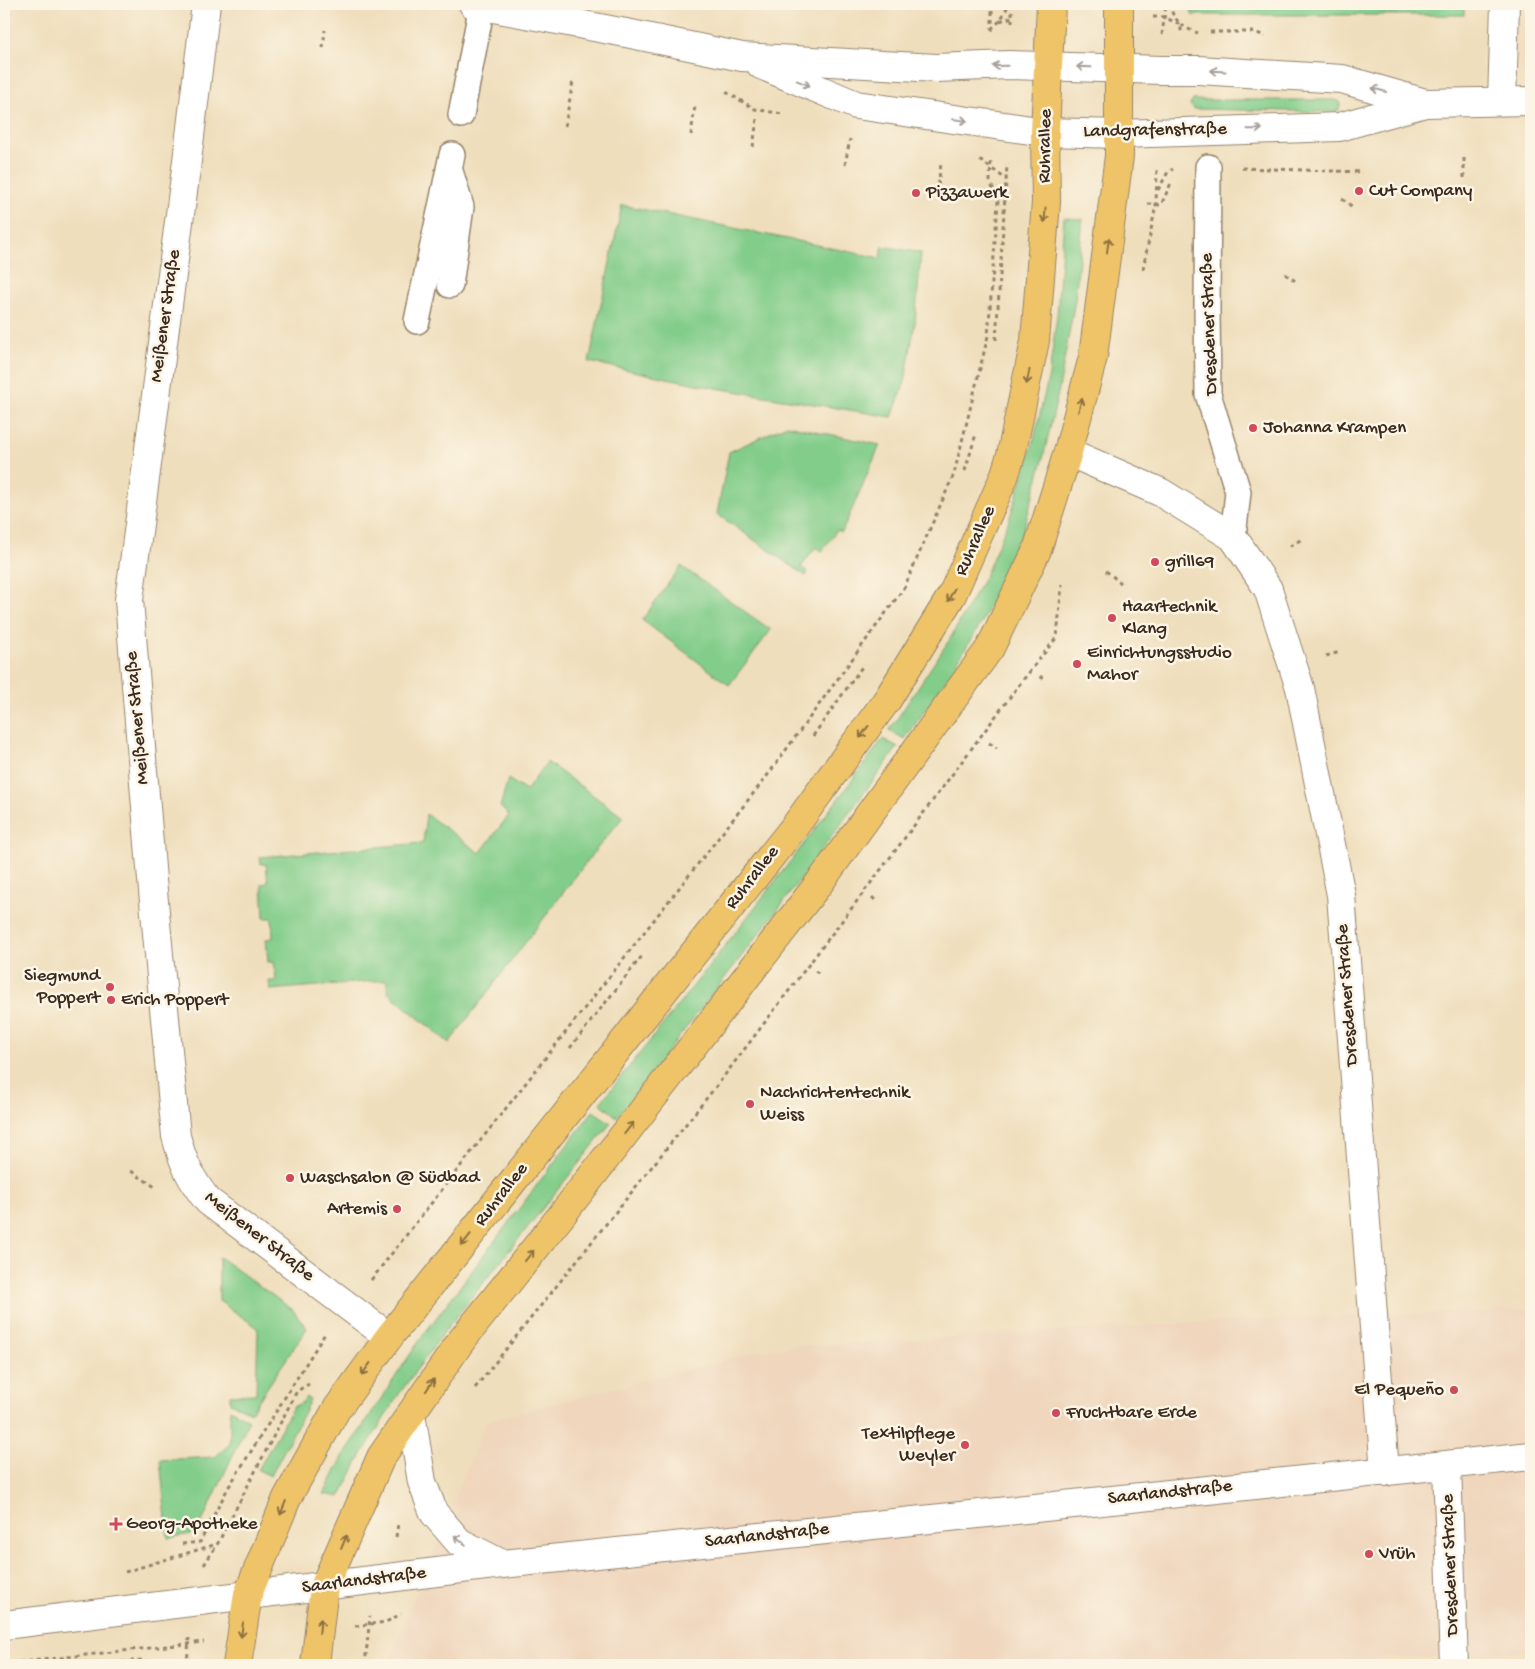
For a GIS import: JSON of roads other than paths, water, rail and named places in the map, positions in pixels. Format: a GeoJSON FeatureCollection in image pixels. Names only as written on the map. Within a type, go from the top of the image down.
{"type":"FeatureCollection","features":[{"type":"Feature","properties":{"kind":"main road","name":"Ruhrallee"},"geometry":{"type":"LineString","coordinates":[[237,1665],[248,1594],[287,1498],[336,1410],[389,1337],[805,812],[887,700],[952,595],[1004,477],[1011,455],[1035,341],[1046,202],[1045,132],[1050,4]]}},
{"type":"Feature","properties":{"kind":"main road"},"geometry":{"type":"LineString","coordinates":[[315,1665],[324,1587],[381,1457],[461,1341],[561,1216],[820,882],[990,648],[1037,550],[1068,452],[1093,357],[1119,156],[1119,4]]}},
{"type":"Feature","properties":{"kind":"street","name":"Meißener Straße"},"geometry":{"type":"LineString","coordinates":[[206,4],[129,600],[176,1136],[187,1170],[208,1201],[389,1337]]}},
{"type":"Feature","properties":{"kind":"street","name":"Landgrafenstraße"},"geometry":{"type":"LineString","coordinates":[[478,4],[742,57],[936,68],[1010,65],[1198,70],[1342,79],[1426,103]]}},
{"type":"Feature","properties":{"kind":"street"},"geometry":{"type":"LineString","coordinates":[[1502,101],[1505,4]]}},
{"type":"Feature","properties":{"kind":"street","name":"Landgrafenstraße"},"geometry":{"type":"LineString","coordinates":[[742,57],[856,105],[1045,132],[1119,134],[1339,127],[1426,103],[1531,102]]}},
{"type":"Feature","properties":{"kind":"street","name":"Dresdener Straße"},"geometry":{"type":"LineString","coordinates":[[1068,452],[1160,492],[1233,537],[1268,589],[1300,688],[1341,895],[1385,1472]]}},
{"type":"Feature","properties":{"kind":"street"},"geometry":{"type":"LineString","coordinates":[[411,1414],[422,1482],[434,1513],[459,1542],[502,1564]]}},
{"type":"Feature","properties":{"kind":"street","name":"Saarlandstraße"},"geometry":{"type":"LineString","coordinates":[[4,1625],[502,1564],[1531,1456]]}},
{"type":"Feature","properties":{"kind":"street","name":"Dresdener Straße"},"geometry":{"type":"LineString","coordinates":[[1447,1466],[1454,1665]]}},
{"type":"Feature","properties":{"kind":"lane"},"geometry":{"type":"LineString","coordinates":[[461,115],[478,4]]}},
{"type":"Feature","properties":{"kind":"lane"},"geometry":{"type":"LineString","coordinates":[[417,321],[451,162],[461,208],[450,284]]}},
{"type":"Feature","properties":{"kind":"lane","name":"Dresdener Straße"},"geometry":{"type":"LineString","coordinates":[[1208,167],[1208,394],[1238,492],[1233,537]]}},
{"type":"Feature","properties":{"kind":"place","name":"Cut Company"},"geometry":{"type":"Point","coordinates":[1359,191]}},
{"type":"Feature","properties":{"kind":"place","name":"Pizzawerk"},"geometry":{"type":"Point","coordinates":[916,193]}},
{"type":"Feature","properties":{"kind":"place","name":"Johanna Krampen"},"geometry":{"type":"Point","coordinates":[1253,428]}},
{"type":"Feature","properties":{"kind":"place","name":"grill69"},"geometry":{"type":"Point","coordinates":[1155,562]}},
{"type":"Feature","properties":{"kind":"place","name":"Haartechnik Klang"},"geometry":{"type":"Point","coordinates":[1112,618]}},
{"type":"Feature","properties":{"kind":"place","name":"Einrichtungsstudio Mahor"},"geometry":{"type":"Point","coordinates":[1077,664]}},
{"type":"Feature","properties":{"kind":"place","name":"Siegmund Poppert"},"geometry":{"type":"Point","coordinates":[110,987]}},
{"type":"Feature","properties":{"kind":"place","name":"Erich Poppert"},"geometry":{"type":"Point","coordinates":[111,1000]}},
{"type":"Feature","properties":{"kind":"place","name":"Nachrichtentechnik Weiss"},"geometry":{"type":"Point","coordinates":[750,1104]}},
{"type":"Feature","properties":{"kind":"place","name":"Waschsalon @ Südbad"},"geometry":{"type":"Point","coordinates":[290,1178]}},
{"type":"Feature","properties":{"kind":"place","name":"Artemis"},"geometry":{"type":"Point","coordinates":[397,1209]}},
{"type":"Feature","properties":{"kind":"place","name":"El Pequeño"},"geometry":{"type":"Point","coordinates":[1454,1390]}},
{"type":"Feature","properties":{"kind":"place","name":"Fruchtbare Erde"},"geometry":{"type":"Point","coordinates":[1056,1413]}},
{"type":"Feature","properties":{"kind":"place","name":"Textilpflege Weyler"},"geometry":{"type":"Point","coordinates":[965,1445]}},
{"type":"Feature","properties":{"kind":"place","name":"Georg-Apotheke"},"geometry":{"type":"Point","coordinates":[116,1524]}},
{"type":"Feature","properties":{"kind":"place","name":"Vrüh"},"geometry":{"type":"Point","coordinates":[1369,1554]}}]}
